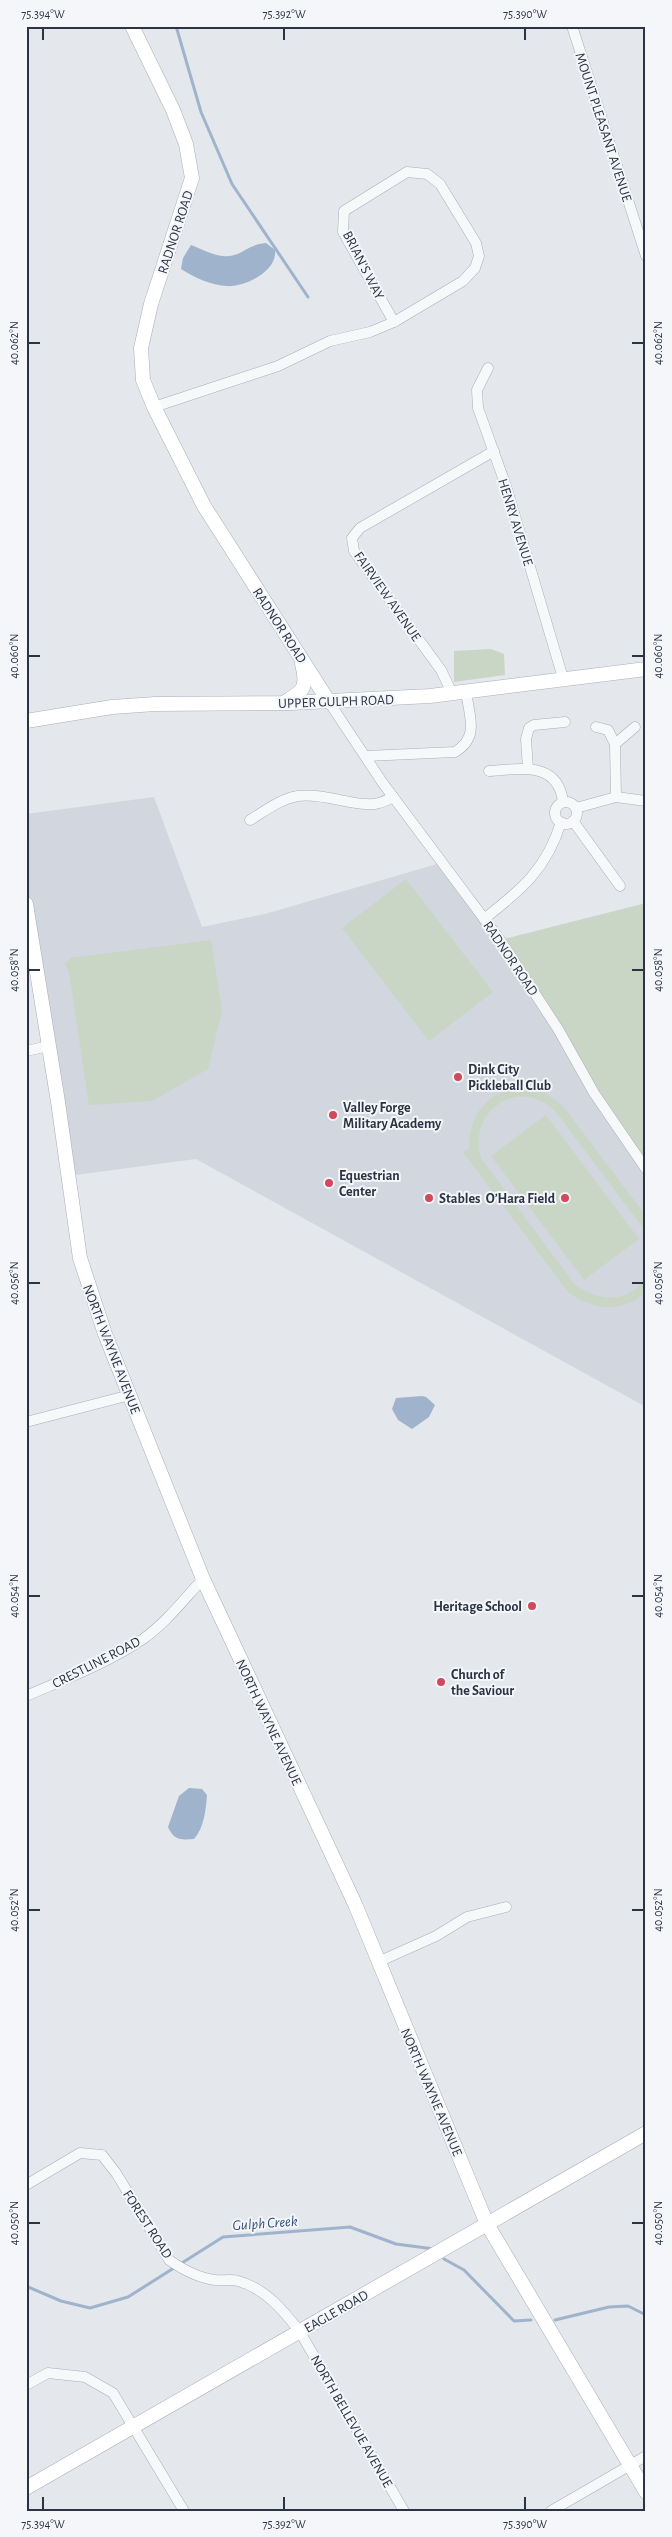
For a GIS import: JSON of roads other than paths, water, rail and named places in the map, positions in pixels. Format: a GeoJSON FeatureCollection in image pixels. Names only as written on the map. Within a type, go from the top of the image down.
{"type":"FeatureCollection","features":[{"type":"Feature","properties":{"kind":"street","name":"RADNOR ROAD"},"geometry":{"type":"LineString","coordinates":[[132,26],[186,144],[192,178],[151,304],[141,348],[143,380],[154,407],[204,506],[329,702],[393,796],[484,919],[558,1029],[594,1094],[615,1127],[646,1169]]}},
{"type":"Feature","properties":{"kind":"street","name":"MOUNT PLEASANT AVENUE"},"geometry":{"type":"LineString","coordinates":[[572,26],[646,256]]}},
{"type":"Feature","properties":{"kind":"street","name":"BRIAN'S WAY"},"geometry":{"type":"LineString","coordinates":[[154,407],[278,366],[330,341],[370,332],[394,322],[463,282],[475,268],[479,256],[476,243],[440,184],[427,174],[407,172],[344,211],[343,232],[394,322]]}},
{"type":"Feature","properties":{"kind":"street","name":"HENRY AVENUE"},"geometry":{"type":"LineString","coordinates":[[488,368],[477,390],[478,408],[494,451],[563,678]]}},
{"type":"Feature","properties":{"kind":"street","name":"FAIRVIEW AVENUE"},"geometry":{"type":"LineString","coordinates":[[366,756],[455,752],[466,746],[472,735],[459,692],[354,551],[352,538],[360,528],[494,451]]}},
{"type":"Feature","properties":{"kind":"street"},"geometry":{"type":"LineString","coordinates":[[283,703],[301,692],[305,685],[305,676],[300,656]]}},
{"type":"Feature","properties":{"kind":"street","name":"UPPER GULPH ROAD"},"geometry":{"type":"LineString","coordinates":[[26,721],[120,706],[329,702],[459,692],[646,669]]}},
{"type":"Feature","properties":{"kind":"street"},"geometry":{"type":"LineString","coordinates":[[528,769],[526,739],[529,728],[534,725],[565,722]]}},
{"type":"Feature","properties":{"kind":"street"},"geometry":{"type":"LineString","coordinates":[[596,727],[608,730],[615,744],[616,797]]}},
{"type":"Feature","properties":{"kind":"street"},"geometry":{"type":"LineString","coordinates":[[615,744],[635,727]]}},
{"type":"Feature","properties":{"kind":"street"},"geometry":{"type":"LineString","coordinates":[[484,919],[513,896],[535,874],[555,843],[561,822],[555,812],[563,802],[562,791],[557,780],[545,773],[528,769],[489,771]]}},
{"type":"Feature","properties":{"kind":"street"},"geometry":{"type":"LineString","coordinates":[[250,820],[278,802],[297,796],[316,795],[365,804],[378,804],[393,796]]}},
{"type":"Feature","properties":{"kind":"street"},"geometry":{"type":"LineString","coordinates":[[576,808],[616,797],[646,801]]}},
{"type":"Feature","properties":{"kind":"street"},"geometry":{"type":"LineString","coordinates":[[563,802],[569,802],[576,808],[576,815],[573,821]]}},
{"type":"Feature","properties":{"kind":"street"},"geometry":{"type":"LineString","coordinates":[[561,822],[573,821]]}},
{"type":"Feature","properties":{"kind":"street"},"geometry":{"type":"LineString","coordinates":[[573,821],[620,886]]}},
{"type":"Feature","properties":{"kind":"street","name":"NORTH WAYNE AVENUE"},"geometry":{"type":"LineString","coordinates":[[26,904],[50,1046],[80,1258],[102,1325],[203,1579],[355,1904],[487,2224],[646,2492]]}},
{"type":"Feature","properties":{"kind":"street"},"geometry":{"type":"LineString","coordinates":[[26,1051],[50,1046]]}},
{"type":"Feature","properties":{"kind":"street"},"geometry":{"type":"LineString","coordinates":[[26,1422],[130,1395]]}},
{"type":"Feature","properties":{"kind":"street","name":"CRESTLINE ROAD"},"geometry":{"type":"LineString","coordinates":[[26,1696],[86,1669],[144,1639],[159,1627],[203,1579]]}},
{"type":"Feature","properties":{"kind":"street"},"geometry":{"type":"LineString","coordinates":[[378,1962],[436,1936],[467,1917],[506,1907]]}},
{"type":"Feature","properties":{"kind":"street","name":"EAGLE ROAD"},"geometry":{"type":"LineString","coordinates":[[26,2488],[133,2425],[300,2332],[646,2133]]}},
{"type":"Feature","properties":{"kind":"street","name":"FOREST ROAD"},"geometry":{"type":"LineString","coordinates":[[26,2185],[80,2153],[102,2155],[116,2173],[169,2260],[182,2269],[213,2280],[238,2281],[256,2289],[282,2308],[300,2332]]}},
{"type":"Feature","properties":{"kind":"street","name":"NORTH BELLEVUE AVENUE"},"geometry":{"type":"LineString","coordinates":[[300,2332],[404,2511]]}},
{"type":"Feature","properties":{"kind":"street"},"geometry":{"type":"LineString","coordinates":[[26,2385],[48,2372],[85,2377],[113,2393],[184,2511]]}},
{"type":"Feature","properties":{"kind":"street"},"geometry":{"type":"LineString","coordinates":[[551,2511],[646,2456]]}},
{"type":"Feature","properties":{"kind":"water"},"geometry":{"type":"Polygon","coordinates":[[[266,243],[275,250],[271,265],[258,277],[242,284],[226,286],[214,284],[197,278],[181,269],[183,258],[191,245],[210,253],[225,256],[234,255],[259,244],[266,243]]]}},
{"type":"Feature","properties":{"kind":"water"},"geometry":{"type":"Polygon","coordinates":[[[422,1396],[435,1405],[429,1417],[412,1429],[398,1420],[392,1409],[396,1398],[422,1396]]]}},
{"type":"Feature","properties":{"kind":"water"},"geometry":{"type":"Polygon","coordinates":[[[189,1788],[202,1789],[207,1795],[205,1812],[200,1829],[194,1839],[181,1839],[175,1837],[168,1827],[179,1796],[189,1788]]]}},
{"type":"Feature","properties":{"kind":"waterway"},"geometry":{"type":"LineString","coordinates":[[176,26],[201,112],[232,184],[308,297]]}},
{"type":"Feature","properties":{"kind":"waterway","name":"Gulph Creek"},"geometry":{"type":"LineString","coordinates":[[26,2286],[61,2301],[90,2308],[128,2297],[223,2237],[350,2227],[396,2244],[434,2249]]}},
{"type":"Feature","properties":{"kind":"waterway","name":"Gulph Creek"},"geometry":{"type":"LineString","coordinates":[[444,2259],[464,2270],[514,2321],[531,2320]]}},
{"type":"Feature","properties":{"kind":"waterway","name":"Gulph Creek"},"geometry":{"type":"LineString","coordinates":[[555,2320],[609,2307],[628,2306],[646,2315]]}},
{"type":"Feature","properties":{"kind":"place","name":"Dink City Pickleball Club"},"geometry":{"type":"Point","coordinates":[458,1077]}},
{"type":"Feature","properties":{"kind":"place","name":"Valley Forge Military Academy"},"geometry":{"type":"Point","coordinates":[333,1115]}},
{"type":"Feature","properties":{"kind":"place","name":"Equestrian Center"},"geometry":{"type":"Point","coordinates":[329,1183]}},
{"type":"Feature","properties":{"kind":"place","name":"Stables"},"geometry":{"type":"Point","coordinates":[429,1198]}},
{"type":"Feature","properties":{"kind":"place","name":"O’Hara Field"},"geometry":{"type":"Point","coordinates":[565,1198]}},
{"type":"Feature","properties":{"kind":"place","name":"Heritage School"},"geometry":{"type":"Point","coordinates":[532,1606]}},
{"type":"Feature","properties":{"kind":"place","name":"Church of the Saviour"},"geometry":{"type":"Point","coordinates":[441,1682]}}]}
